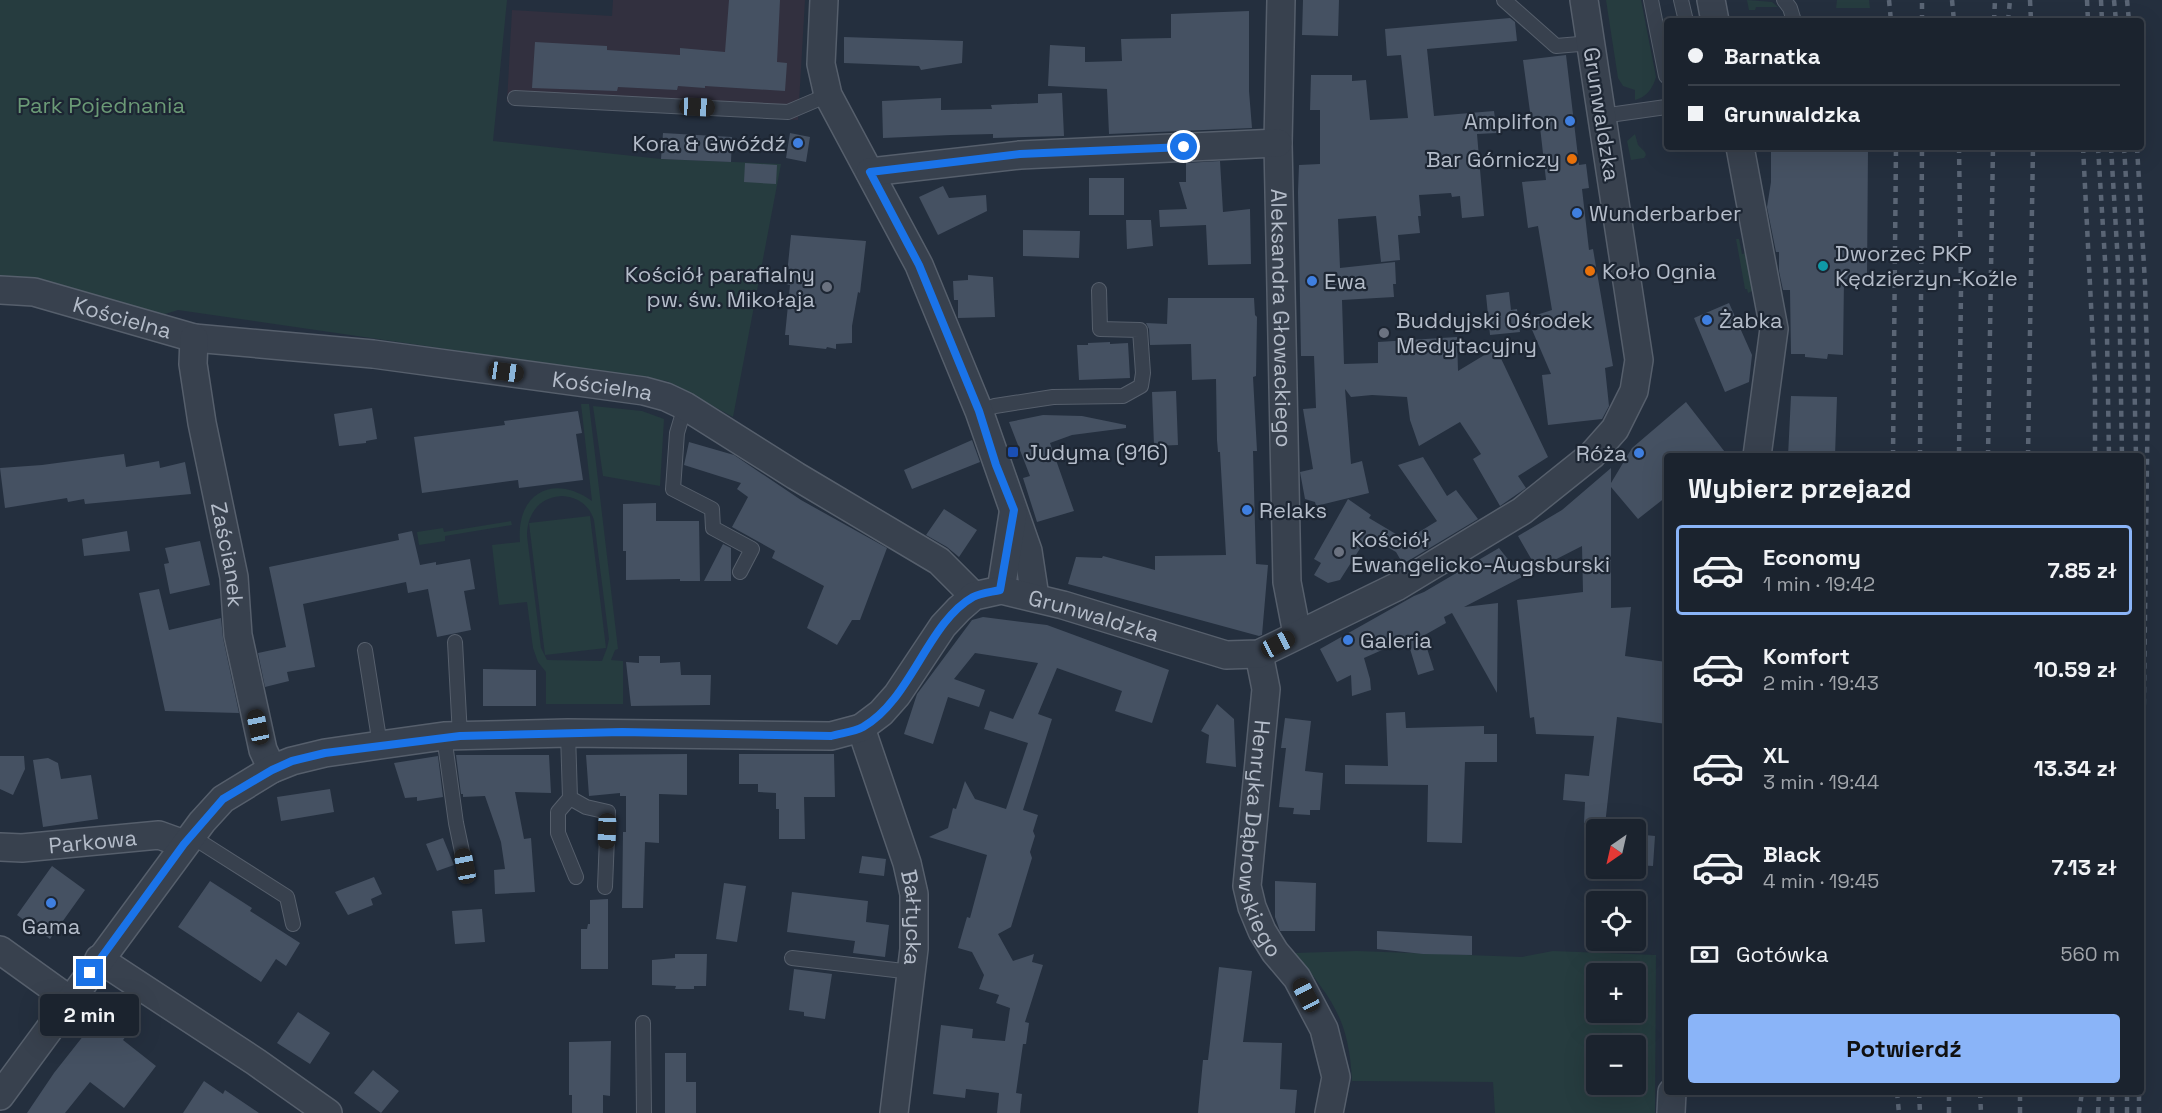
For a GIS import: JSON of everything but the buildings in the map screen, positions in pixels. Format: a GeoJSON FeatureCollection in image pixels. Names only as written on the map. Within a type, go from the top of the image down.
{"type":"FeatureCollection","features":[{"type":"Feature","properties":{"kind":"street"},"geometry":{"type":"LineString","coordinates":[[824,0],[821,64],[828,95],[919,265],[979,411],[996,465],[1014,510],[1028,551],[1035,597]]}},
{"type":"Feature","properties":{"kind":"street","name":"Aleksandra Głowackiego"},"geometry":{"type":"LineString","coordinates":[[1281,0],[1278,143],[1287,582],[1298,634]]}},
{"type":"Feature","properties":{"kind":"street","name":"Grunwaldzka"},"geometry":{"type":"LineString","coordinates":[[0,1096],[188,840],[223,799],[292,761],[325,753],[452,736],[622,732],[831,736],[861,728],[881,713],[958,609],[974,596],[1000,590],[1035,597],[1226,655],[1259,654],[1398,586],[1522,512],[1592,455],[1615,429],[1634,391],[1639,360],[1584,0]]}},
{"type":"Feature","properties":{"kind":"street"},"geometry":{"type":"LineString","coordinates":[[1711,0],[1714,18]]}},
{"type":"Feature","properties":{"kind":"street"},"geometry":{"type":"LineString","coordinates":[[870,172],[1020,154],[1278,143]]}},
{"type":"Feature","properties":{"kind":"street"},"geometry":{"type":"LineString","coordinates":[[1741,150],[1774,328],[1757,453]]}},
{"type":"Feature","properties":{"kind":"street","name":"Kościelna"},"geometry":{"type":"LineString","coordinates":[[0,290],[34,292],[194,338],[374,354],[644,391],[666,397],[685,406],[796,476],[939,561],[974,596]]}},
{"type":"Feature","properties":{"kind":"street","name":"Zaścianek"},"geometry":{"type":"LineString","coordinates":[[194,338],[193,364],[202,423],[234,577],[238,634],[263,750],[272,770]]}},
{"type":"Feature","properties":{"kind":"street"},"geometry":{"type":"LineString","coordinates":[[1000,590],[1014,510]]}},
{"type":"Feature","properties":{"kind":"street","name":"Henryka Dąbrowskiego"},"geometry":{"type":"LineString","coordinates":[[1259,654],[1266,689],[1247,886],[1252,908],[1262,930],[1275,952],[1297,978],[1324,1029],[1336,1077],[1329,1113]]}},
{"type":"Feature","properties":{"kind":"street","name":"Bałtycka"},"geometry":{"type":"LineString","coordinates":[[861,728],[907,863],[914,894],[916,927],[912,972],[894,1113]]}},
{"type":"Feature","properties":{"kind":"street","name":"Parkowa"},"geometry":{"type":"LineString","coordinates":[[0,848],[159,835],[188,840]]}},
{"type":"Feature","properties":{"kind":"street"},"geometry":{"type":"LineString","coordinates":[[0,950],[70,1001]]}},
{"type":"Feature","properties":{"kind":"street"},"geometry":{"type":"LineString","coordinates":[[99,959],[256,1062],[328,1113]]}},
{"type":"Feature","properties":{"kind":"street"},"geometry":{"type":"LineString","coordinates":[[1671,1113],[1672,1095]]}},
{"type":"Feature","properties":{"kind":"lane"},"geometry":{"type":"LineString","coordinates":[[1504,0],[1556,46],[1591,43]]}},
{"type":"Feature","properties":{"kind":"lane"},"geometry":{"type":"LineString","coordinates":[[1651,0],[1664,66]]}},
{"type":"Feature","properties":{"kind":"lane"},"geometry":{"type":"LineString","coordinates":[[1681,0],[1685,18]]}},
{"type":"Feature","properties":{"kind":"lane"},"geometry":{"type":"LineString","coordinates":[[1784,0],[1793,18]]}},
{"type":"Feature","properties":{"kind":"lane"},"geometry":{"type":"LineString","coordinates":[[516,98],[788,112],[828,95]]}},
{"type":"Feature","properties":{"kind":"lane"},"geometry":{"type":"LineString","coordinates":[[1602,116],[1664,107]]}},
{"type":"Feature","properties":{"kind":"lane"},"geometry":{"type":"LineString","coordinates":[[979,411],[995,406],[1053,398],[1124,396],[1141,386],[1143,373],[1140,330],[1100,329],[1100,290]]}},
{"type":"Feature","properties":{"kind":"lane"},"geometry":{"type":"LineString","coordinates":[[685,406],[677,433],[673,489],[712,508],[713,528],[752,549],[740,572]]}},
{"type":"Feature","properties":{"kind":"lane"},"geometry":{"type":"LineString","coordinates":[[455,642],[452,736],[456,823],[465,866]]}},
{"type":"Feature","properties":{"kind":"lane"},"geometry":{"type":"LineString","coordinates":[[365,650],[380,745]]}},
{"type":"Feature","properties":{"kind":"lane"},"geometry":{"type":"LineString","coordinates":[[568,733],[570,798],[558,812],[558,833],[576,877]]}},
{"type":"Feature","properties":{"kind":"lane"},"geometry":{"type":"LineString","coordinates":[[570,798],[586,807],[608,812],[605,887]]}},
{"type":"Feature","properties":{"kind":"lane"},"geometry":{"type":"LineString","coordinates":[[188,840],[287,897],[293,924]]}},
{"type":"Feature","properties":{"kind":"lane"},"geometry":{"type":"LineString","coordinates":[[792,958],[912,972]]}},
{"type":"Feature","properties":{"kind":"lane"},"geometry":{"type":"LineString","coordinates":[[643,1023],[644,1113]]}},
{"type":"Feature","properties":{"kind":"shaded area"},"geometry":{"type":"Polygon","coordinates":[[[613,0],[805,0],[798,120],[507,102],[512,10],[612,16],[613,0]]]}},
{"type":"Feature","properties":{"kind":"green space","name":"Park Pojednania"},"geometry":{"type":"Polygon","coordinates":[[[0,0],[507,0],[493,141],[661,159],[781,164],[733,417],[667,381],[178,310],[152,318],[0,283],[0,0]]]}},
{"type":"Feature","properties":{"kind":"green space"},"geometry":{"type":"Polygon","coordinates":[[[1606,0],[1641,0],[1656,77],[1649,92],[1635,100],[1635,90],[1623,86],[1618,78],[1606,0]]]}},
{"type":"Feature","properties":{"kind":"green space"},"geometry":{"type":"Polygon","coordinates":[[[1747,0],[1772,2],[1778,7],[1756,7],[1755,10],[1749,10],[1747,0]]]}},
{"type":"Feature","properties":{"kind":"green space"},"geometry":{"type":"Polygon","coordinates":[[[1837,0],[1869,0],[1870,8],[1836,8],[1837,0]]]}},
{"type":"Feature","properties":{"kind":"green space"},"geometry":{"type":"Polygon","coordinates":[[[1635,134],[1638,145],[1646,155],[1644,158],[1631,160],[1627,141],[1635,134]]]}},
{"type":"Feature","properties":{"kind":"green space"},"geometry":{"type":"Polygon","coordinates":[[[1736,239],[1739,239],[1742,254],[1747,253],[1754,290],[1748,293],[1745,289],[1736,239]]]}},
{"type":"Feature","properties":{"kind":"green space"},"geometry":{"type":"Polygon","coordinates":[[[581,404],[589,404],[618,649],[615,650],[611,660],[623,661],[623,704],[546,704],[546,672],[538,662],[533,648],[527,602],[499,605],[492,545],[520,542],[520,525],[524,511],[531,500],[540,493],[551,489],[564,489],[578,493],[592,501],[581,404]],[[568,497],[547,499],[536,508],[529,520],[527,536],[541,648],[547,660],[602,661],[609,639],[594,520],[586,506],[568,497]]]}},
{"type":"Feature","properties":{"kind":"green space"},"geometry":{"type":"Polygon","coordinates":[[[593,406],[642,411],[664,419],[660,486],[603,476],[593,406]]]}},
{"type":"Feature","properties":{"kind":"green space"},"geometry":{"type":"Polygon","coordinates":[[[590,516],[606,648],[545,655],[529,523],[590,516]]]}},
{"type":"Feature","properties":{"kind":"green space"},"geometry":{"type":"Polygon","coordinates":[[[511,521],[512,525],[445,536],[445,541],[419,545],[417,532],[443,528],[444,532],[511,521]]]}},
{"type":"Feature","properties":{"kind":"green space"},"geometry":{"type":"Polygon","coordinates":[[[1357,951],[1522,957],[1553,951],[1656,955],[1655,1113],[1495,1113],[1493,1082],[1352,1081],[1347,1041],[1342,1025],[1329,998],[1295,953],[1357,951]]]}},
{"type":"Feature","properties":{"kind":"railway"},"geometry":{"type":"LineString","coordinates":[[1889,0],[1891,18]]}},
{"type":"Feature","properties":{"kind":"railway"},"geometry":{"type":"LineString","coordinates":[[1922,0],[1922,18]]}},
{"type":"Feature","properties":{"kind":"railway"},"geometry":{"type":"LineString","coordinates":[[1952,0],[1954,18]]}},
{"type":"Feature","properties":{"kind":"railway"},"geometry":{"type":"LineString","coordinates":[[1994,18],[1995,0]]}},
{"type":"Feature","properties":{"kind":"railway"},"geometry":{"type":"LineString","coordinates":[[2008,18],[2010,0]]}},
{"type":"Feature","properties":{"kind":"railway"},"geometry":{"type":"LineString","coordinates":[[2030,0],[2031,18]]}},
{"type":"Feature","properties":{"kind":"railway"},"geometry":{"type":"LineString","coordinates":[[2087,0],[2088,18]]}},
{"type":"Feature","properties":{"kind":"railway"},"geometry":{"type":"LineString","coordinates":[[2101,0],[2102,18]]}},
{"type":"Feature","properties":{"kind":"railway"},"geometry":{"type":"LineString","coordinates":[[2114,0],[2116,18]]}},
{"type":"Feature","properties":{"kind":"railway"},"geometry":{"type":"LineString","coordinates":[[2127,0],[2129,18]]}},
{"type":"Feature","properties":{"kind":"railway"},"geometry":{"type":"LineString","coordinates":[[1893,453],[1896,150]]}},
{"type":"Feature","properties":{"kind":"railway"},"geometry":{"type":"LineString","coordinates":[[1920,453],[1922,150]]}},
{"type":"Feature","properties":{"kind":"railway"},"geometry":{"type":"LineString","coordinates":[[1959,150],[1961,289],[1959,453]]}},
{"type":"Feature","properties":{"kind":"railway"},"geometry":{"type":"LineString","coordinates":[[1988,453],[1993,150]]}},
{"type":"Feature","properties":{"kind":"railway"},"geometry":{"type":"LineString","coordinates":[[2028,453],[2033,150]]}},
{"type":"Feature","properties":{"kind":"railway"},"geometry":{"type":"LineString","coordinates":[[2083,150],[2095,383],[2095,453]]}},
{"type":"Feature","properties":{"kind":"railway"},"geometry":{"type":"LineString","coordinates":[[2098,150],[2106,276],[2109,453]]}},
{"type":"Feature","properties":{"kind":"railway"},"geometry":{"type":"LineString","coordinates":[[2111,150],[2119,280],[2122,453]]}},
{"type":"Feature","properties":{"kind":"railway"},"geometry":{"type":"LineString","coordinates":[[2124,150],[2132,275],[2136,453]]}},
{"type":"Feature","properties":{"kind":"railway"},"geometry":{"type":"LineString","coordinates":[[2137,150],[2148,386],[2144,692]]}},
{"type":"Feature","properties":{"kind":"railway"},"geometry":{"type":"LineString","coordinates":[[1897,1095],[1899,1113]]}},
{"type":"Feature","properties":{"kind":"railway"},"geometry":{"type":"LineString","coordinates":[[1919,1095],[1920,1113]]}},
{"type":"Feature","properties":{"kind":"railway"},"geometry":{"type":"LineString","coordinates":[[1949,1095],[1949,1113]]}},
{"type":"Feature","properties":{"kind":"railway"},"geometry":{"type":"LineString","coordinates":[[1980,1095],[1981,1113]]}},
{"type":"Feature","properties":{"kind":"railway"},"geometry":{"type":"LineString","coordinates":[[2020,1095],[2020,1113]]}},
{"type":"Feature","properties":{"kind":"railway"},"geometry":{"type":"LineString","coordinates":[[2079,1113],[2082,1095]]}},
{"type":"Feature","properties":{"kind":"railway"},"geometry":{"type":"LineString","coordinates":[[2098,1113],[2099,1095]]}},
{"type":"Feature","properties":{"kind":"railway"},"geometry":{"type":"LineString","coordinates":[[2112,1095],[2112,1113]]}},
{"type":"Feature","properties":{"kind":"railway"},"geometry":{"type":"LineString","coordinates":[[2127,1095],[2127,1113]]}},
{"type":"Feature","properties":{"kind":"railway"},"geometry":{"type":"LineString","coordinates":[[2139,1095],[2139,1113]]}},
{"type":"Feature","properties":{"kind":"place","name":"Amplifon"},"geometry":{"type":"Point","coordinates":[1570,121]}},
{"type":"Feature","properties":{"kind":"place","name":"Kora & Gwóźdź"},"geometry":{"type":"Point","coordinates":[798,143]}},
{"type":"Feature","properties":{"kind":"place","name":"Bar Górniczy"},"geometry":{"type":"Point","coordinates":[1572,159]}},
{"type":"Feature","properties":{"kind":"place","name":"Wunderbarber"},"geometry":{"type":"Point","coordinates":[1577,213]}},
{"type":"Feature","properties":{"kind":"place","name":"Dworzec PKP Kędzierzyn-Koźle"},"geometry":{"type":"Point","coordinates":[1823,266]}},
{"type":"Feature","properties":{"kind":"place","name":"Koło Ognia"},"geometry":{"type":"Point","coordinates":[1590,271]}},
{"type":"Feature","properties":{"kind":"place","name":"Ewa"},"geometry":{"type":"Point","coordinates":[1312,281]}},
{"type":"Feature","properties":{"kind":"place","name":"Kościół parafialny pw. św. Mikołaja"},"geometry":{"type":"Point","coordinates":[827,287]}},
{"type":"Feature","properties":{"kind":"place","name":"Żabka"},"geometry":{"type":"Point","coordinates":[1707,320]}},
{"type":"Feature","properties":{"kind":"place","name":"Buddyjski Ośrodek Medytacyjny"},"geometry":{"type":"Point","coordinates":[1384,333]}},
{"type":"Feature","properties":{"kind":"place","name":"Judyma (916)"},"geometry":{"type":"Point","coordinates":[1013,452]}},
{"type":"Feature","properties":{"kind":"place","name":"Róża"},"geometry":{"type":"Point","coordinates":[1639,453]}},
{"type":"Feature","properties":{"kind":"place","name":"Relaks"},"geometry":{"type":"Point","coordinates":[1247,510]}},
{"type":"Feature","properties":{"kind":"place","name":"Kościół Ewangelicko-Augsburski"},"geometry":{"type":"Point","coordinates":[1339,552]}},
{"type":"Feature","properties":{"kind":"place","name":"Galeria"},"geometry":{"type":"Point","coordinates":[1348,640]}},
{"type":"Feature","properties":{"kind":"place","name":"Gama"},"geometry":{"type":"Point","coordinates":[51,903]}},
{"type":"Feature","properties":{"kind":"route"},"geometry":{"type":"LineString","coordinates":[[90,973],[184,844],[223,799],[247,783],[292,761],[325,753],[444,736],[622,732],[831,736],[861,728],[881,713],[958,609],[974,596],[1000,590],[1014,510],[996,465],[979,411],[919,265],[870,172],[1020,154],[1184,147]]}}]}
